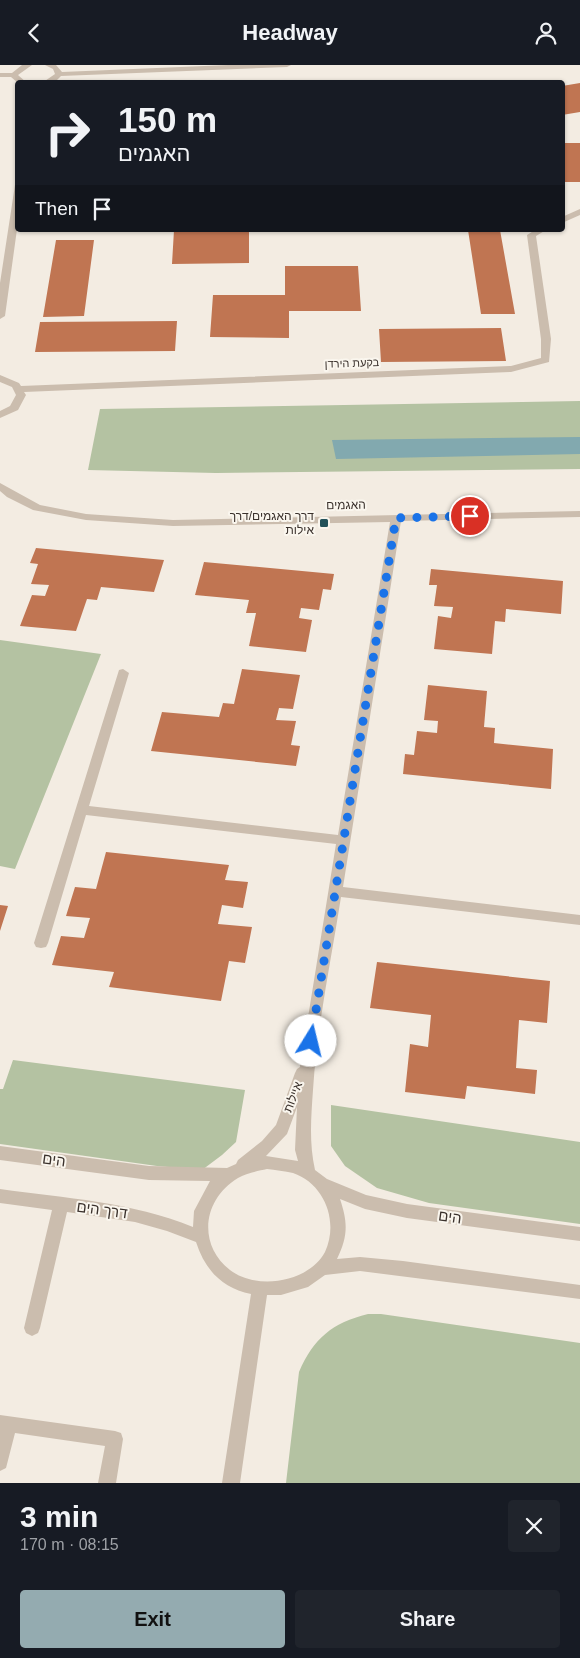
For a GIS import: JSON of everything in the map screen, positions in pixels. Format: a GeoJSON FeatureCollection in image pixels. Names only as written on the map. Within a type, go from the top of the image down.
{"type":"FeatureCollection","features":[{"type":"Feature","properties":{"kind":"street"},"geometry":{"type":"LineString","coordinates":[[14,75],[18,69],[28,65]]}},
{"type":"Feature","properties":{"kind":"street"},"geometry":{"type":"LineString","coordinates":[[49,65],[56,68],[59,74]]}},
{"type":"Feature","properties":{"kind":"street"},"geometry":{"type":"LineString","coordinates":[[53,80],[59,74],[287,65]]}},
{"type":"Feature","properties":{"kind":"street"},"geometry":{"type":"LineString","coordinates":[[0,75],[14,75]]}},
{"type":"Feature","properties":{"kind":"street"},"geometry":{"type":"LineString","coordinates":[[14,75],[18,80]]}},
{"type":"Feature","properties":{"kind":"street"},"geometry":{"type":"LineString","coordinates":[[0,316],[15,208]]}},
{"type":"Feature","properties":{"kind":"street"},"geometry":{"type":"LineString","coordinates":[[565,219],[580,212]]}},
{"type":"Feature","properties":{"kind":"street","name":"בקעת הירדן"},"geometry":{"type":"LineString","coordinates":[[20,389],[512,369],[546,360],[546,339],[531,235],[538,232]]}},
{"type":"Feature","properties":{"kind":"street"},"geometry":{"type":"LineString","coordinates":[[0,378],[11,382],[20,389],[21,395],[17,405],[0,415]]}},
{"type":"Feature","properties":{"kind":"street","name":"האגמים"},"geometry":{"type":"LineString","coordinates":[[0,486],[11,495],[37,508],[86,517],[173,523],[580,514]]}},
{"type":"Feature","properties":{"kind":"street"},"geometry":{"type":"LineString","coordinates":[[308,1059],[342,840],[396,518]]}},
{"type":"Feature","properties":{"kind":"street"},"geometry":{"type":"LineString","coordinates":[[41,943],[123,673]]}},
{"type":"Feature","properties":{"kind":"street"},"geometry":{"type":"LineString","coordinates":[[81,810],[342,840]]}},
{"type":"Feature","properties":{"kind":"street"},"geometry":{"type":"LineString","coordinates":[[334,891],[580,920]]}},
{"type":"Feature","properties":{"kind":"street","name":"איילות"},"geometry":{"type":"LineString","coordinates":[[232,1172],[267,1146],[282,1129],[308,1059]]}},
{"type":"Feature","properties":{"kind":"street","name":"איילות"},"geometry":{"type":"LineString","coordinates":[[308,1059],[303,1129],[303,1150],[308,1173]]}},
{"type":"Feature","properties":{"kind":"street","name":"הים"},"geometry":{"type":"LineString","coordinates":[[0,1153],[149,1173],[232,1172]]}},
{"type":"Feature","properties":{"kind":"street"},"geometry":{"type":"LineString","coordinates":[[278,1162],[308,1173],[324,1185],[335,1202],[340,1221],[337,1242],[333,1252],[322,1268],[314,1275],[294,1285],[283,1288],[260,1289],[238,1283],[220,1271],[207,1255],[200,1237],[199,1226],[202,1206],[212,1189],[232,1172],[256,1163],[278,1162]]}},
{"type":"Feature","properties":{"kind":"street","name":"הים"},"geometry":{"type":"LineString","coordinates":[[324,1185],[365,1202],[407,1211],[580,1234]]}},
{"type":"Feature","properties":{"kind":"street","name":"דרך הים"},"geometry":{"type":"LineString","coordinates":[[0,1196],[135,1215],[168,1224],[200,1237]]}},
{"type":"Feature","properties":{"kind":"street"},"geometry":{"type":"LineString","coordinates":[[32,1328],[61,1204]]}},
{"type":"Feature","properties":{"kind":"street"},"geometry":{"type":"LineString","coordinates":[[322,1268],[360,1265],[402,1268],[580,1292]]}},
{"type":"Feature","properties":{"kind":"street"},"geometry":{"type":"LineString","coordinates":[[231,1483],[260,1289]]}},
{"type":"Feature","properties":{"kind":"street"},"geometry":{"type":"LineString","coordinates":[[0,1462],[5,1424],[115,1439],[107,1483]]}},
{"type":"Feature","properties":{"kind":"green space"},"geometry":{"type":"Polygon","coordinates":[[[580,401],[580,469],[216,473],[88,470],[100,409],[580,401]]]}},
{"type":"Feature","properties":{"kind":"green space"},"geometry":{"type":"Polygon","coordinates":[[[0,640],[101,654],[15,869],[0,866],[0,640]]]}},
{"type":"Feature","properties":{"kind":"green space"},"geometry":{"type":"Polygon","coordinates":[[[13,1060],[245,1090],[236,1142],[202,1170],[157,1166],[0,1144],[0,1089],[3,1089],[13,1060]]]}},
{"type":"Feature","properties":{"kind":"green space"},"geometry":{"type":"Polygon","coordinates":[[[331,1105],[580,1142],[580,1224],[429,1203],[377,1188],[345,1166],[331,1146],[331,1105]]]}},
{"type":"Feature","properties":{"kind":"green space"},"geometry":{"type":"Polygon","coordinates":[[[368,1314],[381,1314],[580,1343],[580,1483],[286,1483],[299,1372],[318,1341],[334,1327],[368,1314]]]}},
{"type":"Feature","properties":{"kind":"water"},"geometry":{"type":"Polygon","coordinates":[[[580,437],[580,454],[336,459],[332,440],[580,437]]]}},
{"type":"Feature","properties":{"kind":"building"},"geometry":{"type":"Polygon","coordinates":[[[580,83],[580,112],[565,114],[565,86],[580,83]]]}},
{"type":"Feature","properties":{"kind":"building"},"geometry":{"type":"Polygon","coordinates":[[[565,143],[580,143],[580,182],[565,182],[565,143]]]}},
{"type":"Feature","properties":{"kind":"building"},"geometry":{"type":"Polygon","coordinates":[[[174,232],[249,232],[249,263],[172,264],[174,232]]]}},
{"type":"Feature","properties":{"kind":"building"},"geometry":{"type":"Polygon","coordinates":[[[468,232],[500,232],[515,314],[481,314],[468,232]]]}},
{"type":"Feature","properties":{"kind":"building"},"geometry":{"type":"Polygon","coordinates":[[[56,240],[94,240],[84,316],[43,317],[56,240]]]}},
{"type":"Feature","properties":{"kind":"building"},"geometry":{"type":"Polygon","coordinates":[[[285,266],[358,266],[361,311],[289,311],[289,338],[210,337],[213,295],[285,295],[285,266]]]}},
{"type":"Feature","properties":{"kind":"building"},"geometry":{"type":"Polygon","coordinates":[[[177,321],[175,351],[35,352],[40,322],[177,321]]]}},
{"type":"Feature","properties":{"kind":"building"},"geometry":{"type":"Polygon","coordinates":[[[501,328],[506,361],[381,362],[379,329],[501,328]]]}},
{"type":"Feature","properties":{"kind":"building"},"geometry":{"type":"Polygon","coordinates":[[[36,548],[164,560],[154,592],[101,587],[97,600],[87,599],[76,631],[20,626],[32,595],[45,596],[49,585],[31,584],[38,564],[30,563],[36,548]]]}},
{"type":"Feature","properties":{"kind":"building"},"geometry":{"type":"Polygon","coordinates":[[[204,562],[334,574],[331,590],[323,589],[319,610],[301,608],[299,618],[312,620],[306,652],[249,646],[256,613],[246,613],[249,600],[195,595],[204,562]]]}},
{"type":"Feature","properties":{"kind":"building"},"geometry":{"type":"Polygon","coordinates":[[[431,569],[563,581],[561,614],[506,609],[505,622],[495,621],[492,654],[434,649],[438,616],[451,618],[453,607],[434,606],[437,585],[429,585],[431,569]]]}},
{"type":"Feature","properties":{"kind":"building"},"geometry":{"type":"Polygon","coordinates":[[[242,669],[300,675],[293,709],[279,708],[276,720],[296,721],[291,745],[300,746],[296,766],[151,751],[162,712],[219,717],[223,703],[234,704],[242,669]]]}},
{"type":"Feature","properties":{"kind":"building"},"geometry":{"type":"Polygon","coordinates":[[[428,685],[487,691],[484,727],[495,728],[494,743],[553,749],[551,789],[403,774],[405,754],[414,755],[417,731],[437,733],[438,721],[424,720],[428,685]]]}},
{"type":"Feature","properties":{"kind":"building"},"geometry":{"type":"Polygon","coordinates":[[[106,852],[229,865],[225,880],[248,882],[243,908],[222,905],[218,924],[252,927],[245,963],[229,961],[221,1001],[109,987],[114,972],[52,965],[61,936],[84,938],[90,918],[66,916],[75,887],[96,889],[106,852]]]}},
{"type":"Feature","properties":{"kind":"building"},"geometry":{"type":"Polygon","coordinates":[[[0,905],[8,906],[0,931],[0,905]]]}},
{"type":"Feature","properties":{"kind":"building"},"geometry":{"type":"Polygon","coordinates":[[[377,962],[550,981],[547,1023],[519,1020],[516,1068],[537,1070],[535,1094],[467,1086],[465,1099],[405,1092],[410,1044],[428,1047],[431,1015],[370,1008],[377,962]]]}},
{"type":"Feature","properties":{"kind":"place","name":"דרך האגמים/דרך אילות"},"geometry":{"type":"Point","coordinates":[324,523]}},
{"type":"Feature","properties":{"kind":"route"},"geometry":{"type":"LineString","coordinates":[[311,1041],[342,840],[396,518],[470,516]]}}]}
